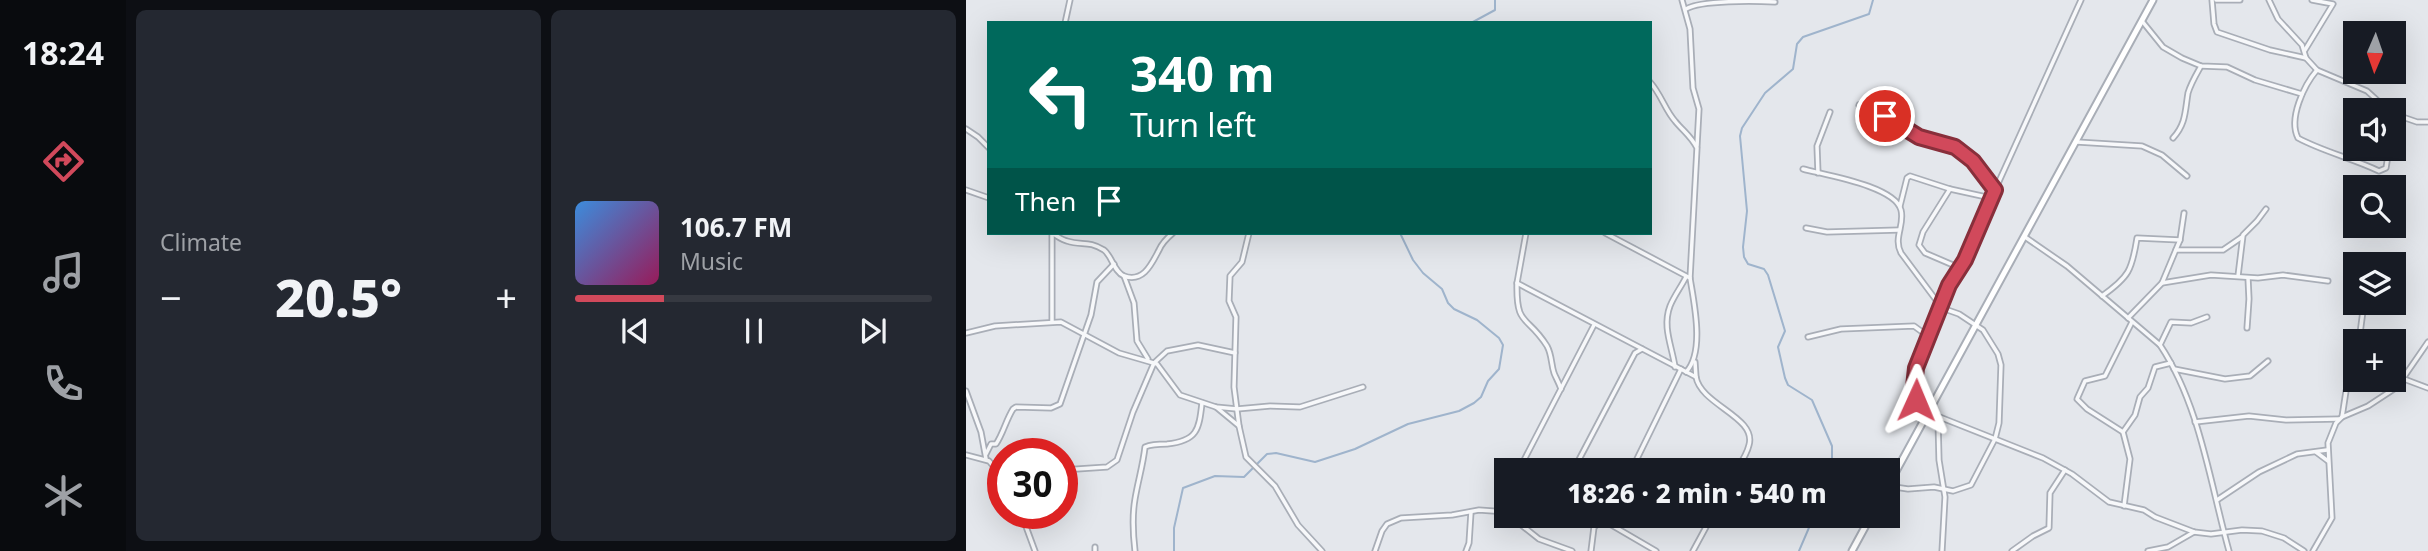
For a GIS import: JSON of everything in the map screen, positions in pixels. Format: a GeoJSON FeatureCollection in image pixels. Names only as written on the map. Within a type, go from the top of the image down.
{"type":"FeatureCollection","features":[{"type":"Feature","properties":{"kind":"main road"},"geometry":{"type":"LineString","coordinates":[[1900,464],[2153,0]]}},
{"type":"Feature","properties":{"kind":"main road"},"geometry":{"type":"LineString","coordinates":[[1852,551],[1864,528]]}},
{"type":"Feature","properties":{"kind":"street"},"geometry":{"type":"LineString","coordinates":[[1065,21],[1070,0]]}},
{"type":"Feature","properties":{"kind":"street"},"geometry":{"type":"LineString","coordinates":[[1682,0],[1690,29],[1693,88],[1699,109],[1688,277],[1696,332],[1696,377],[1700,389],[1742,422],[1748,431],[1749,447],[1744,458]]}},
{"type":"Feature","properties":{"kind":"street"},"geometry":{"type":"LineString","coordinates":[[2081,0],[1960,268],[1949,285],[1916,368],[1916,400],[1937,416],[2043,458],[2066,470],[2105,500],[2141,509],[2194,532],[2211,534],[2224,531],[2262,531],[2284,538],[2304,551]]}},
{"type":"Feature","properties":{"kind":"street"},"geometry":{"type":"LineString","coordinates":[[2240,0],[2214,0],[2214,24],[2217,32],[2270,50],[2306,58]]}},
{"type":"Feature","properties":{"kind":"street"},"geometry":{"type":"LineString","coordinates":[[2269,0],[2278,19],[2317,70],[2367,91],[2375,98]]}},
{"type":"Feature","properties":{"kind":"street"},"geometry":{"type":"LineString","coordinates":[[2305,51],[2335,2],[2312,0]]}},
{"type":"Feature","properties":{"kind":"street"},"geometry":{"type":"LineString","coordinates":[[1686,9],[1692,5],[1721,1],[1775,2]]}},
{"type":"Feature","properties":{"kind":"street"},"geometry":{"type":"LineString","coordinates":[[2141,21],[2163,47],[2201,66],[2228,67],[2255,80],[2302,94]]}},
{"type":"Feature","properties":{"kind":"street"},"geometry":{"type":"LineString","coordinates":[[2173,138],[2185,120],[2189,92],[2201,66]]}},
{"type":"Feature","properties":{"kind":"street"},"geometry":{"type":"LineString","coordinates":[[2317,70],[2302,94],[2295,124],[2296,135],[2327,152],[2343,156]]}},
{"type":"Feature","properties":{"kind":"street"},"geometry":{"type":"LineString","coordinates":[[1652,84],[1675,122],[1691,135],[1697,148]]}},
{"type":"Feature","properties":{"kind":"street"},"geometry":{"type":"LineString","coordinates":[[1859,105],[1893,120],[1919,137],[1955,147],[1973,161],[1995,190]]}},
{"type":"Feature","properties":{"kind":"street"},"geometry":{"type":"LineString","coordinates":[[1818,173],[1817,146],[1830,112]]}},
{"type":"Feature","properties":{"kind":"street"},"geometry":{"type":"LineString","coordinates":[[2406,118],[2428,122]]}},
{"type":"Feature","properties":{"kind":"street"},"geometry":{"type":"LineString","coordinates":[[966,129],[987,146]]}},
{"type":"Feature","properties":{"kind":"street"},"geometry":{"type":"LineString","coordinates":[[2077,142],[2142,146],[2162,155],[2187,176]]}},
{"type":"Feature","properties":{"kind":"street"},"geometry":{"type":"LineString","coordinates":[[2357,161],[2379,171],[2386,169],[2387,161]]}},
{"type":"Feature","properties":{"kind":"street"},"geometry":{"type":"LineString","coordinates":[[1803,169],[1863,184],[1889,195],[1902,212],[1897,242],[1901,253],[1942,308],[1959,314],[1991,341],[2001,365],[2001,414],[1995,439],[1971,485],[1959,491],[1944,488],[1900,488]]}},
{"type":"Feature","properties":{"kind":"street"},"geometry":{"type":"LineString","coordinates":[[1900,206],[1909,176],[1991,198]]}},
{"type":"Feature","properties":{"kind":"street"},"geometry":{"type":"LineString","coordinates":[[1950,189],[1923,232],[1919,245],[1925,253],[1960,268]]}},
{"type":"Feature","properties":{"kind":"street"},"geometry":{"type":"LineString","coordinates":[[966,190],[987,197]]}},
{"type":"Feature","properties":{"kind":"street"},"geometry":{"type":"LineString","coordinates":[[2238,276],[2244,232],[2266,209]]}},
{"type":"Feature","properties":{"kind":"street"},"geometry":{"type":"LineString","coordinates":[[2128,318],[2162,283],[2180,240],[2184,214]]}},
{"type":"Feature","properties":{"kind":"street"},"geometry":{"type":"LineString","coordinates":[[1806,228],[1827,232],[1899,230]]}},
{"type":"Feature","properties":{"kind":"street"},"geometry":{"type":"LineString","coordinates":[[1052,321],[1053,235]]}},
{"type":"Feature","properties":{"kind":"street"},"geometry":{"type":"LineString","coordinates":[[1056,235],[1066,241],[1097,246],[1109,255],[1124,276],[1133,303],[1137,341],[1149,360]]}},
{"type":"Feature","properties":{"kind":"street"},"geometry":{"type":"LineString","coordinates":[[1124,276],[1145,273],[1171,235]]}},
{"type":"Feature","properties":{"kind":"street"},"geometry":{"type":"LineString","coordinates":[[1248,235],[1241,264],[1230,276],[1229,301],[1236,319],[1234,387],[1239,426],[1248,460],[1275,486],[1298,524],[1322,551]]}},
{"type":"Feature","properties":{"kind":"street"},"geometry":{"type":"LineString","coordinates":[[1526,235],[1517,283],[1517,303],[1520,315],[1546,344],[1561,389]]}},
{"type":"Feature","properties":{"kind":"street"},"geometry":{"type":"LineString","coordinates":[[1609,235],[1688,277]]}},
{"type":"Feature","properties":{"kind":"street"},"geometry":{"type":"LineString","coordinates":[[2025,237],[2067,266],[2160,345],[2175,369],[2195,422],[2229,551]]}},
{"type":"Feature","properties":{"kind":"street"},"geometry":{"type":"LineString","coordinates":[[2176,250],[2223,250],[2242,237]]}},
{"type":"Feature","properties":{"kind":"street"},"geometry":{"type":"LineString","coordinates":[[2102,296],[2122,282],[2128,274],[2133,263],[2137,238],[2180,240]]}},
{"type":"Feature","properties":{"kind":"street"},"geometry":{"type":"LineString","coordinates":[[986,457],[991,444],[1000,438],[1013,409],[1051,408],[1060,404],[1093,309],[1097,282],[1114,264]]}},
{"type":"Feature","properties":{"kind":"street"},"geometry":{"type":"LineString","coordinates":[[2162,283],[2201,276],[2248,278],[2283,275],[2328,281]]}},
{"type":"Feature","properties":{"kind":"street"},"geometry":{"type":"LineString","coordinates":[[1675,367],[1667,332],[1667,314],[1688,277]]}},
{"type":"Feature","properties":{"kind":"street"},"geometry":{"type":"LineString","coordinates":[[2247,328],[2248,278]]}},
{"type":"Feature","properties":{"kind":"street"},"geometry":{"type":"LineString","coordinates":[[1517,283],[1696,377]]}},
{"type":"Feature","properties":{"kind":"street"},"geometry":{"type":"LineString","coordinates":[[2160,345],[2173,321],[2191,323],[2207,317]]}},
{"type":"Feature","properties":{"kind":"street"},"geometry":{"type":"LineString","coordinates":[[966,333],[995,326],[1061,322],[1119,353],[1149,360],[1165,374],[1180,395],[1216,407],[1300,407],[1363,387]]}},
{"type":"Feature","properties":{"kind":"street"},"geometry":{"type":"LineString","coordinates":[[2124,506],[2130,459],[2123,432],[2087,409],[2077,399],[2085,381],[2105,376],[2132,322]]}},
{"type":"Feature","properties":{"kind":"street"},"geometry":{"type":"LineString","coordinates":[[1526,458],[1594,325]]}},
{"type":"Feature","properties":{"kind":"street"},"geometry":{"type":"LineString","coordinates":[[1808,337],[1841,329],[1914,326],[1929,337]]}},
{"type":"Feature","properties":{"kind":"street"},"geometry":{"type":"LineString","coordinates":[[2406,376],[2428,342]]}},
{"type":"Feature","properties":{"kind":"street"},"geometry":{"type":"LineString","coordinates":[[1078,469],[1107,467],[1118,460],[1133,412],[1154,363],[1171,349],[1198,345],[1235,352]]}},
{"type":"Feature","properties":{"kind":"street"},"geometry":{"type":"LineString","coordinates":[[1632,345],[1635,353]]}},
{"type":"Feature","properties":{"kind":"street"},"geometry":{"type":"LineString","coordinates":[[1580,458],[1635,353],[1642,349]]}},
{"type":"Feature","properties":{"kind":"street"},"geometry":{"type":"LineString","coordinates":[[1638,458],[1684,371],[1695,361]]}},
{"type":"Feature","properties":{"kind":"street"},"geometry":{"type":"LineString","coordinates":[[2175,369],[2225,379],[2250,376],[2268,361]]}},
{"type":"Feature","properties":{"kind":"street"},"geometry":{"type":"LineString","coordinates":[[2123,432],[2135,415],[2140,397],[2148,388],[2155,367],[2171,363]]}},
{"type":"Feature","properties":{"kind":"street"},"geometry":{"type":"LineString","coordinates":[[2406,380],[2428,388]]}},
{"type":"Feature","properties":{"kind":"street"},"geometry":{"type":"LineString","coordinates":[[966,391],[986,457]]}},
{"type":"Feature","properties":{"kind":"street"},"geometry":{"type":"LineString","coordinates":[[2313,551],[2332,518],[2327,450],[2333,429],[2341,418],[2346,392]]}},
{"type":"Feature","properties":{"kind":"street"},"geometry":{"type":"LineString","coordinates":[[2195,422],[2249,416],[2286,420],[2341,418],[2390,392]]}},
{"type":"Feature","properties":{"kind":"street"},"geometry":{"type":"LineString","coordinates":[[1135,551],[1134,502],[1145,447],[1182,442],[1190,438],[1199,427],[1202,403]]}},
{"type":"Feature","properties":{"kind":"street"},"geometry":{"type":"LineString","coordinates":[[1216,407],[1239,426]]}},
{"type":"Feature","properties":{"kind":"street"},"geometry":{"type":"LineString","coordinates":[[1937,416],[1945,506],[1942,551]]}},
{"type":"Feature","properties":{"kind":"street"},"geometry":{"type":"LineString","coordinates":[[2217,500],[2259,472],[2297,454],[2327,450]]}},
{"type":"Feature","properties":{"kind":"street"},"geometry":{"type":"LineString","coordinates":[[2316,453],[2328,461]]}},
{"type":"Feature","properties":{"kind":"street"},"geometry":{"type":"LineString","coordinates":[[966,455],[986,457]]}},
{"type":"Feature","properties":{"kind":"street"},"geometry":{"type":"LineString","coordinates":[[2012,551],[2049,528],[2050,493],[2066,470]]}},
{"type":"Feature","properties":{"kind":"street"},"geometry":{"type":"LineString","coordinates":[[1375,551],[1382,531],[1387,524],[1394,521],[1409,517],[1452,516],[1494,511]]}},
{"type":"Feature","properties":{"kind":"street"},"geometry":{"type":"LineString","coordinates":[[1466,551],[1471,512]]}},
{"type":"Feature","properties":{"kind":"street"},"geometry":{"type":"LineString","coordinates":[[1525,528],[1539,539],[1572,551]]}},
{"type":"Feature","properties":{"kind":"street"},"geometry":{"type":"LineString","coordinates":[[1591,551],[1594,528]]}},
{"type":"Feature","properties":{"kind":"street"},"geometry":{"type":"LineString","coordinates":[[1616,528],[1656,551]]}},
{"type":"Feature","properties":{"kind":"street"},"geometry":{"type":"LineString","coordinates":[[1693,551],[1705,528]]}},
{"type":"Feature","properties":{"kind":"street"},"geometry":{"type":"LineString","coordinates":[[1027,529],[1035,551]]}},
{"type":"Feature","properties":{"kind":"street"},"geometry":{"type":"LineString","coordinates":[[2148,551],[2168,547],[2194,532]]}},
{"type":"Feature","properties":{"kind":"waterway"},"geometry":{"type":"LineString","coordinates":[[1475,21],[1495,10],[1495,0]]}},
{"type":"Feature","properties":{"kind":"waterway"},"geometry":{"type":"LineString","coordinates":[[1832,458],[1832,446],[1812,400],[1788,385],[1785,378],[1778,347],[1785,331],[1768,275],[1764,269],[1748,264],[1744,257],[1747,211],[1740,136],[1742,128],[1765,93],[1793,69],[1797,44],[1803,37],[1869,14],[1873,0]]}},
{"type":"Feature","properties":{"kind":"waterway"},"geometry":{"type":"LineString","coordinates":[[1174,551],[1174,528],[1183,488],[1215,476],[1244,477],[1267,454],[1276,453],[1315,462],[1355,449],[1408,424],[1459,411],[1481,397],[1488,381],[1499,369],[1503,345],[1499,338],[1477,320],[1454,309],[1448,303],[1442,289],[1423,273],[1413,260],[1401,235]]}},
{"type":"Feature","properties":{"kind":"waterway"},"geometry":{"type":"LineString","coordinates":[[1799,551],[1809,528]]}},
{"type":"Feature","properties":{"kind":"route"},"geometry":{"type":"LineString","coordinates":[[1885,116],[1919,137],[1955,147],[1973,161],[1995,190],[1970,250],[1949,285],[1916,368],[1916,400]]}}]}
